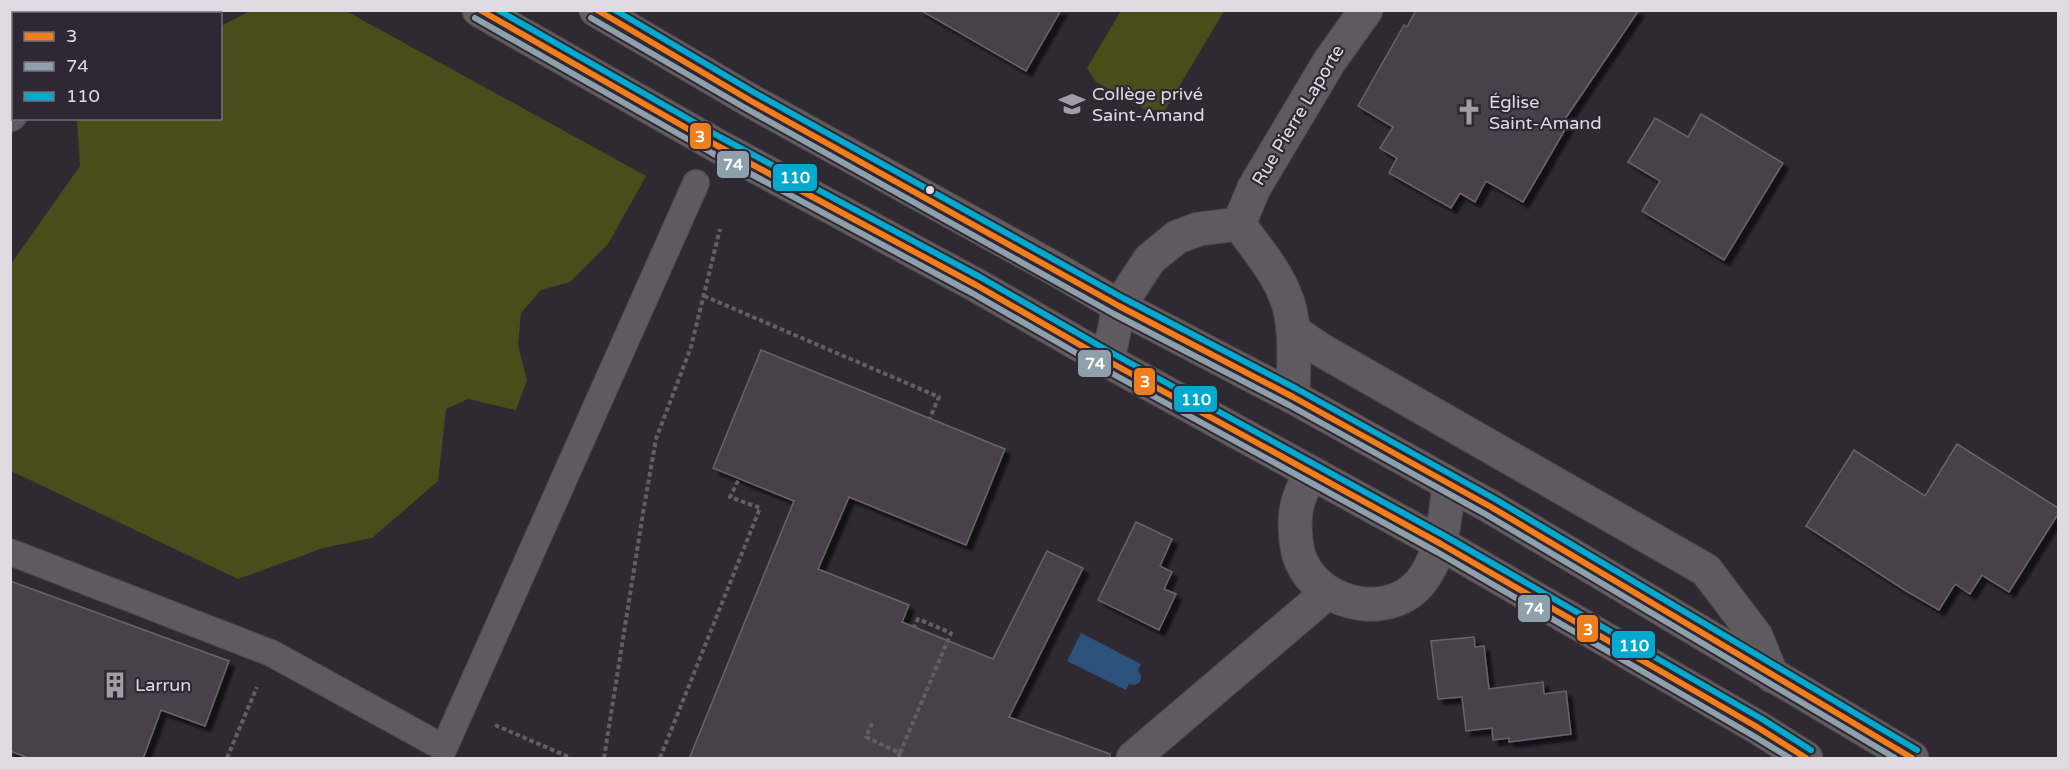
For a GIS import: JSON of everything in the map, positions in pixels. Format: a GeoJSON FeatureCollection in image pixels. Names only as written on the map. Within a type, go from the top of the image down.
{"type":"FeatureCollection","features":[{"type":"Feature","properties":{"kind":"main road"},"geometry":{"type":"LineString","coordinates":[[479,10],[716,145],[976,285],[1108,362],[1441,544],[1756,727],[1806,759]]}},
{"type":"Feature","properties":{"kind":"main road"},"geometry":{"type":"LineString","coordinates":[[596,10],[751,101],[1119,306],[1449,484],[1912,759]]}},
{"type":"Feature","properties":{"kind":"street","name":"Rue Pierre Laporte"},"geometry":{"type":"LineString","coordinates":[[1239,224],[1254,188],[1329,62],[1366,10]]}},
{"type":"Feature","properties":{"kind":"street"},"geometry":{"type":"LineString","coordinates":[[1108,362],[1119,306],[1150,259],[1177,237],[1199,229],[1239,224],[1266,261],[1286,296],[1293,331],[1293,398]]}},
{"type":"Feature","properties":{"kind":"street"},"geometry":{"type":"LineString","coordinates":[[1293,331],[1323,351],[1706,570],[1756,636],[1772,676]]}},
{"type":"Feature","properties":{"kind":"street"},"geometry":{"type":"LineString","coordinates":[[1310,473],[1297,504],[1296,537],[1301,560],[1310,576],[1327,593],[1348,602],[1369,605],[1383,603],[1407,594],[1425,578],[1441,544],[1449,484]]}},
{"type":"Feature","properties":{"kind":"street"},"geometry":{"type":"LineString","coordinates":[[1133,759],[1327,593]]}},
{"type":"Feature","properties":{"kind":"lane"},"geometry":{"type":"LineString","coordinates":[[10,552],[271,653],[444,748],[463,711],[675,226],[696,183]]}},
{"type":"Feature","properties":{"kind":"path"},"geometry":{"type":"LineString","coordinates":[[604,759],[642,513],[656,439],[691,347],[721,227],[696,183]]}},
{"type":"Feature","properties":{"kind":"path"},"geometry":{"type":"LineString","coordinates":[[704,296],[939,397],[930,418]]}},
{"type":"Feature","properties":{"kind":"path"},"geometry":{"type":"LineString","coordinates":[[660,759],[760,507],[730,497],[739,478]]}},
{"type":"Feature","properties":{"kind":"path"},"geometry":{"type":"LineString","coordinates":[[898,759],[951,633],[918,619],[915,627]]}},
{"type":"Feature","properties":{"kind":"path"},"geometry":{"type":"LineString","coordinates":[[227,759],[271,653]]}},
{"type":"Feature","properties":{"kind":"path"},"geometry":{"type":"LineString","coordinates":[[463,711],[571,759]]}},
{"type":"Feature","properties":{"kind":"path"},"geometry":{"type":"LineString","coordinates":[[872,723],[866,737],[900,753]]}},
{"type":"Feature","properties":{"kind":"green space"},"geometry":{"type":"Polygon","coordinates":[[[250,11],[346,11],[646,176],[608,244],[570,282],[541,290],[521,313],[518,345],[527,380],[516,410],[468,399],[446,409],[438,481],[372,538],[323,548],[238,579],[11,471],[11,264],[80,166],[77,120],[222,120],[222,25],[250,11]]]}},
{"type":"Feature","properties":{"kind":"green space"},"geometry":{"type":"Polygon","coordinates":[[[1121,11],[1224,11],[1165,110],[1146,110],[1096,82],[1087,68],[1121,11]]]}},
{"type":"Feature","properties":{"kind":"water"},"geometry":{"type":"Polygon","coordinates":[[[1081,633],[1141,664],[1138,670],[1141,676],[1140,682],[1135,685],[1129,684],[1126,690],[1067,661],[1081,633]]]}},
{"type":"Feature","properties":{"kind":"building"},"geometry":{"type":"Polygon","coordinates":[[[920,10],[1061,10],[1026,71],[920,10]]]}},
{"type":"Feature","properties":{"kind":"building","name":"Église Saint-Amand"},"geometry":{"type":"Polygon","coordinates":[[[1416,10],[1639,10],[1565,119],[1570,121],[1523,202],[1486,181],[1475,202],[1460,193],[1451,208],[1389,173],[1397,158],[1380,148],[1393,127],[1358,106],[1404,25],[1407,27],[1416,10]]]}},
{"type":"Feature","properties":{"kind":"building"},"geometry":{"type":"Polygon","coordinates":[[[1701,114],[1783,163],[1724,260],[1642,211],[1660,181],[1628,162],[1655,118],[1688,137],[1701,114]]]}},
{"type":"Feature","properties":{"kind":"building"},"geometry":{"type":"Polygon","coordinates":[[[761,350],[1005,449],[966,545],[849,497],[818,569],[909,605],[902,622],[993,659],[1047,551],[1083,568],[1009,717],[1110,754],[1110,759],[689,759],[794,501],[713,468],[761,350]]]}},
{"type":"Feature","properties":{"kind":"building"},"geometry":{"type":"Polygon","coordinates":[[[1957,444],[2058,508],[2058,514],[2009,592],[1982,575],[1970,594],[1955,584],[1939,610],[1806,526],[1854,450],[1925,496],[1957,444]]]}},
{"type":"Feature","properties":{"kind":"building"},"geometry":{"type":"Polygon","coordinates":[[[1136,522],[1172,539],[1160,566],[1172,572],[1164,589],[1176,594],[1159,630],[1098,600],[1136,522]]]}},
{"type":"Feature","properties":{"kind":"building","name":"Larrun"},"geometry":{"type":"Polygon","coordinates":[[[10,581],[229,661],[205,726],[161,710],[143,759],[31,759],[10,751],[10,581]]]}},
{"type":"Feature","properties":{"kind":"building"},"geometry":{"type":"Polygon","coordinates":[[[1474,637],[1475,647],[1484,646],[1489,689],[1543,682],[1544,694],[1566,691],[1571,734],[1509,742],[1509,738],[1493,740],[1492,728],[1466,731],[1462,697],[1438,699],[1431,641],[1474,637]]]}},
{"type":"Feature","properties":{"kind":"transit line","name":"3"},"geometry":{"type":"LineString","coordinates":[[480,10],[716,145],[976,285],[1108,361],[1441,544],[1757,727],[1806,758]]}},
{"type":"Feature","properties":{"kind":"transit line","name":"110"},"geometry":{"type":"LineString","coordinates":[[498,10],[720,137],[980,277],[1112,353],[1445,536],[1762,719],[1811,750]]}},
{"type":"Feature","properties":{"kind":"transit line","name":"3"},"geometry":{"type":"LineString","coordinates":[[597,10],[751,101],[1119,306],[1293,397],[1491,507],[1912,758]]}},
{"type":"Feature","properties":{"kind":"transit line","name":"110"},"geometry":{"type":"LineString","coordinates":[[615,10],[755,93],[1123,298],[1297,389],[1495,499],[1917,750]]}},
{"type":"Feature","properties":{"kind":"transit line","name":"74"},"geometry":{"type":"LineString","coordinates":[[475,18],[712,153],[972,293],[1104,369],[1437,552],[1790,758]]}},
{"type":"Feature","properties":{"kind":"transit line","name":"74"},"geometry":{"type":"LineString","coordinates":[[591,18],[747,109],[1114,314],[1289,405],[1487,515],[1895,758]]}},
{"type":"Feature","properties":{"kind":"place","name":"Collège privé Saint-Amand"},"geometry":{"type":"Point","coordinates":[1072,104]}},
{"type":"Feature","properties":{"kind":"place","name":"Église Saint-Amand"},"geometry":{"type":"Point","coordinates":[1469,112]}},
{"type":"Feature","properties":{"kind":"place","name":"Larrun"},"geometry":{"type":"Point","coordinates":[115,685]}}]}
